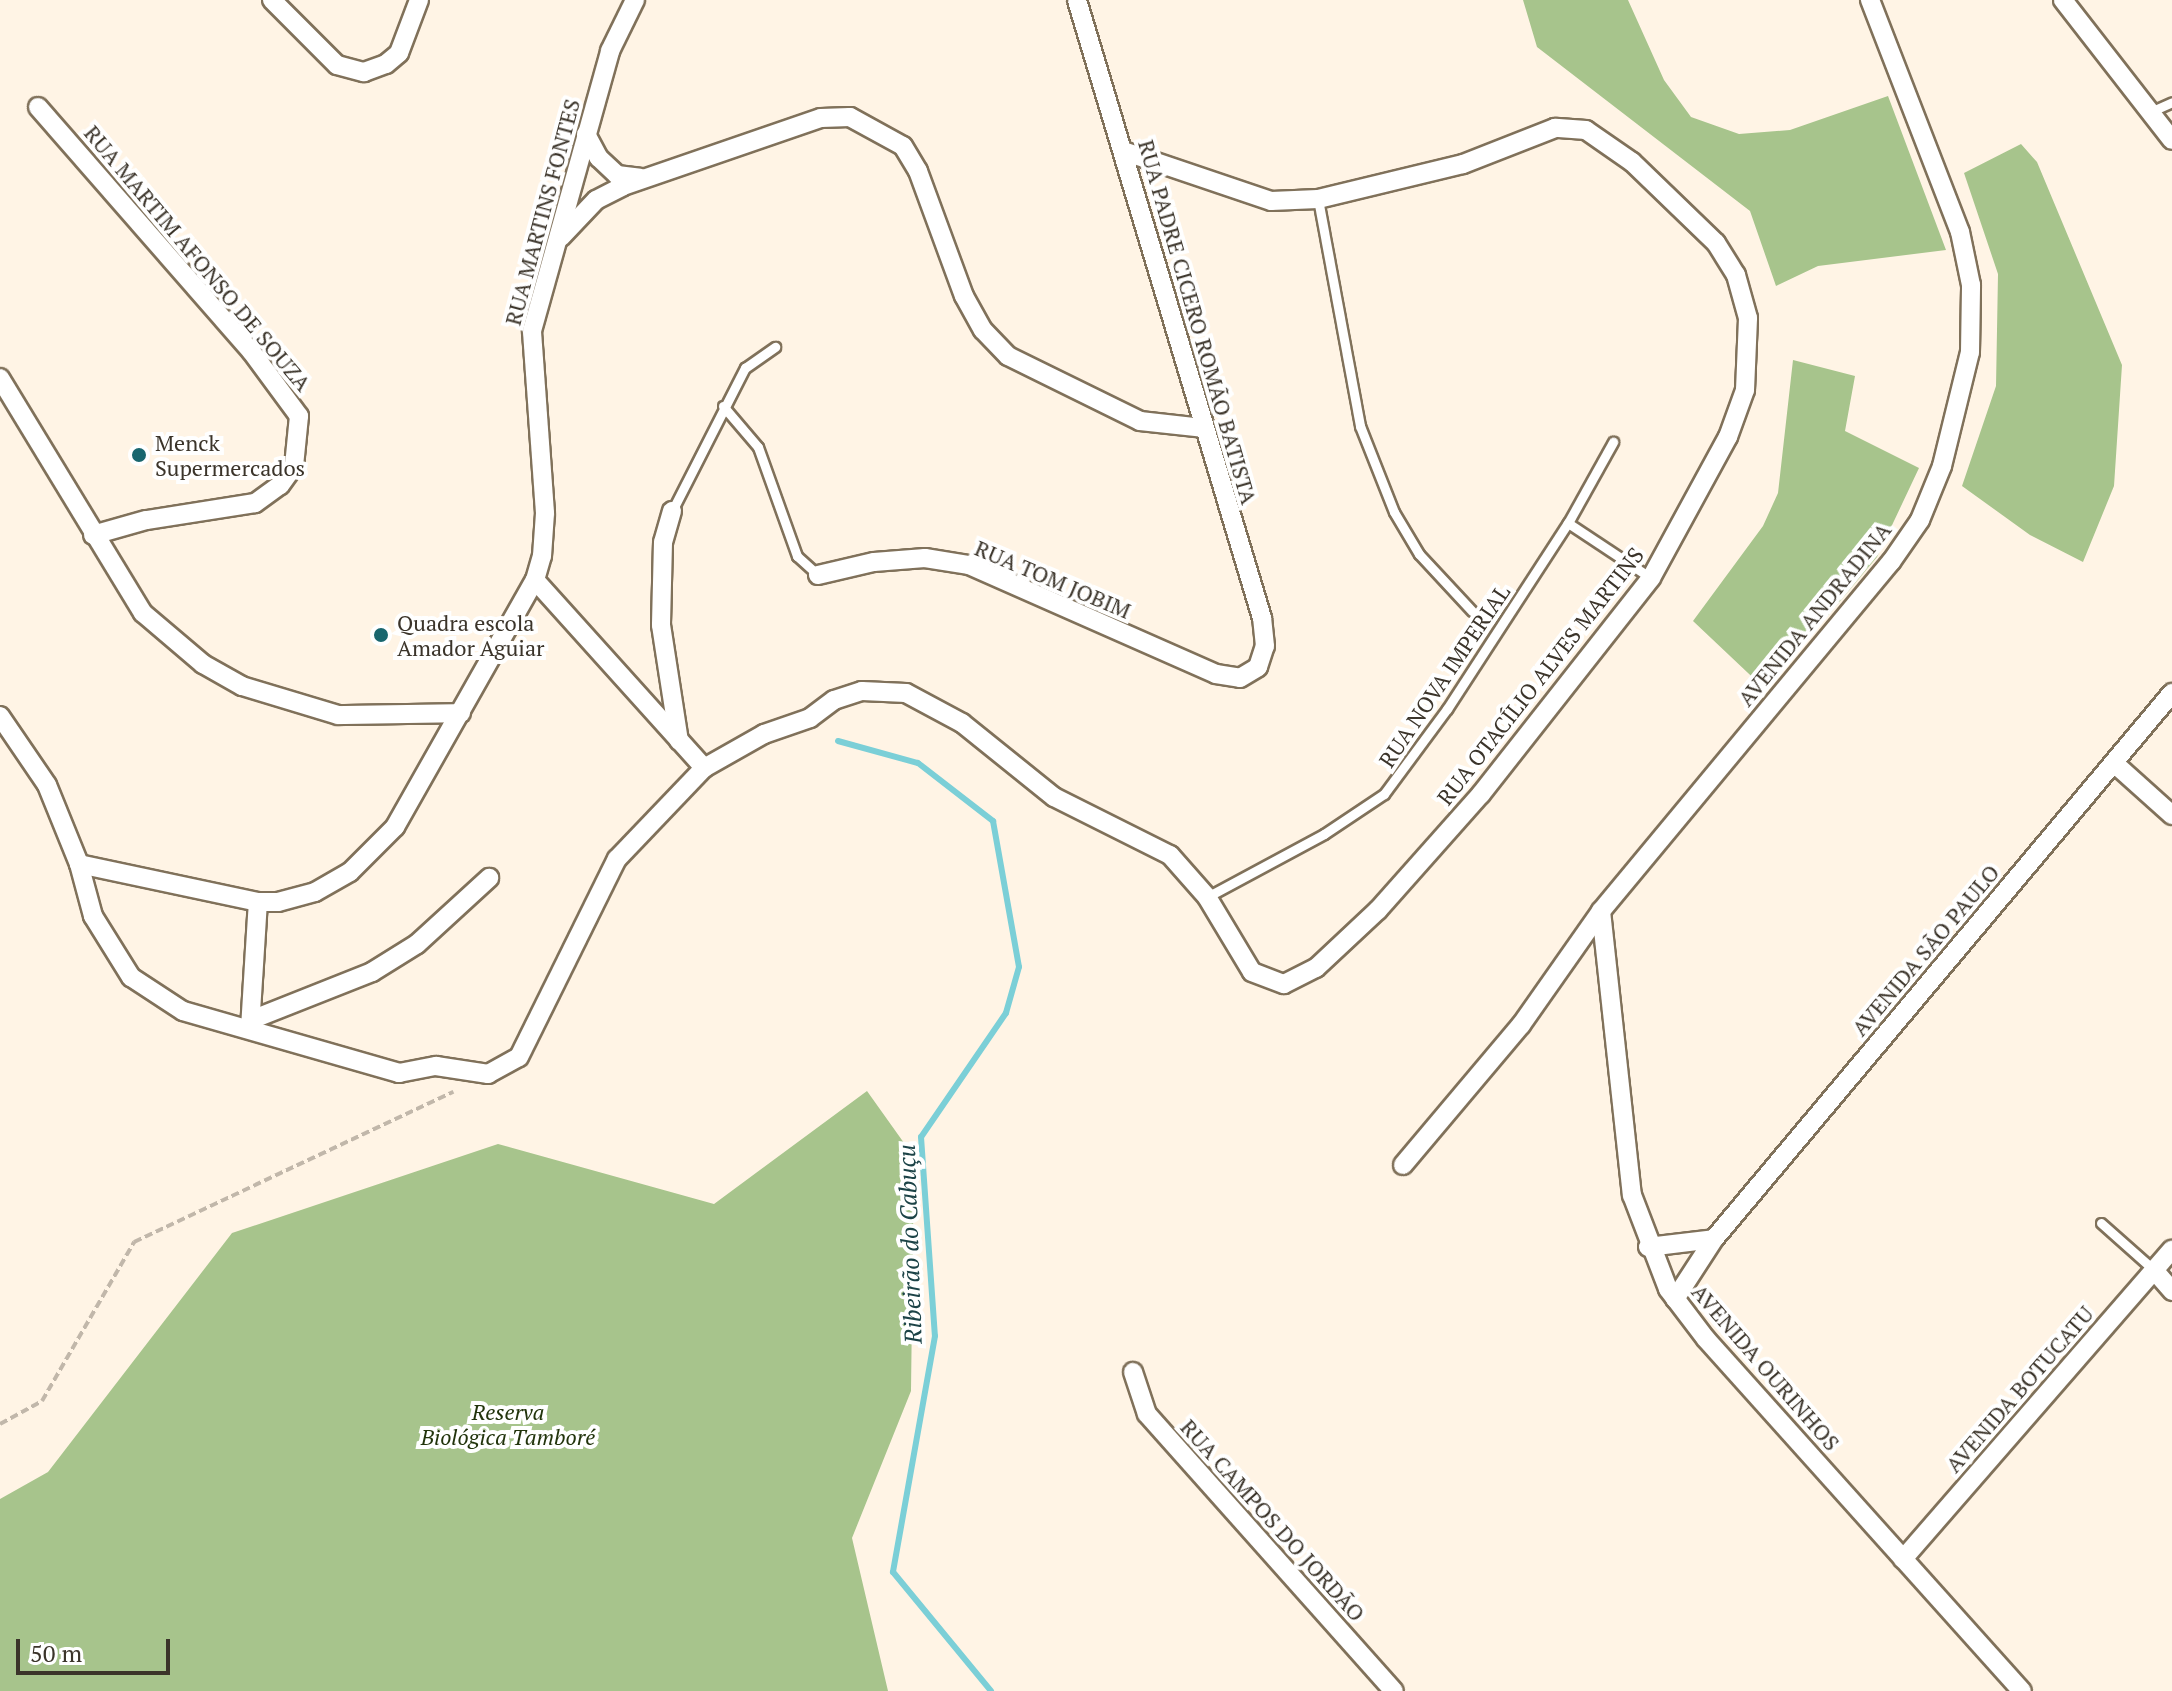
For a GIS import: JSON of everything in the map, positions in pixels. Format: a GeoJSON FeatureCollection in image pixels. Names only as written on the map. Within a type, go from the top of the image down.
{"type":"FeatureCollection","features":[{"type":"Feature","properties":{"kind":"street"},"geometry":{"type":"LineString","coordinates":[[272,0],[337,65],[364,72],[386,64],[399,53],[419,0]]}},
{"type":"Feature","properties":{"kind":"street","name":"RUA MARTINS FONTES"},"geometry":{"type":"LineString","coordinates":[[79,864],[258,902],[315,892],[379,846],[461,713],[535,580],[545,513],[532,331],[610,51],[635,0]]}},
{"type":"Feature","properties":{"kind":"street","name":"RUA PADRE CICERO ROMÃO BATISTA"},"geometry":{"type":"LineString","coordinates":[[1077,0],[1262,618],[1261,658]]}},
{"type":"Feature","properties":{"kind":"street","name":"AVENIDA ANDRADINA"},"geometry":{"type":"LineString","coordinates":[[1403,1165],[1521,1025],[1601,911],[1891,562],[1920,520],[1947,452],[1970,352],[1971,285],[1960,232],[1870,0]]}},
{"type":"Feature","properties":{"kind":"street"},"geometry":{"type":"LineString","coordinates":[[2063,0],[2172,140]]}},
{"type":"Feature","properties":{"kind":"street","name":"RUA MARTIM AFONSO DE SOUZA"},"geometry":{"type":"LineString","coordinates":[[38,107],[251,351],[299,416],[294,466],[280,485],[255,503],[146,520],[93,535]]}},
{"type":"Feature","properties":{"kind":"street"},"geometry":{"type":"LineString","coordinates":[[553,247],[596,200],[821,118],[850,117],[878,129],[903,146],[918,171],[964,296],[983,330],[1008,356],[1140,421],[1203,428]]}},
{"type":"Feature","properties":{"kind":"street","name":"RUA OTACÍLIO ALVES MARTINS"},"geometry":{"type":"LineString","coordinates":[[0,716],[47,785],[79,864],[93,916],[131,977],[183,1011],[250,1025],[399,1073],[436,1066],[488,1074],[502,1069],[530,1041],[617,859],[704,768],[764,734],[810,718],[834,700],[872,690],[906,693],[962,723],[1054,797],[1170,855],[1207,897],[1252,972],[1284,984],[1316,968],[1378,910],[1472,804],[1651,578],[1728,437],[1745,390],[1751,349],[1748,318],[1736,275],[1716,243],[1632,162],[1586,130],[1571,127],[1463,164],[1318,199],[1271,201],[1123,151]]}},
{"type":"Feature","properties":{"kind":"street"},"geometry":{"type":"LineString","coordinates":[[586,134],[599,158],[617,175],[658,175]]}},
{"type":"Feature","properties":{"kind":"street"},"geometry":{"type":"LineString","coordinates":[[0,378],[143,613],[171,641],[242,686],[338,715],[461,713]]}},
{"type":"Feature","properties":{"kind":"street"},"geometry":{"type":"LineString","coordinates":[[672,511],[663,542],[661,625],[679,741]]}},
{"type":"Feature","properties":{"kind":"street","name":"RUA TOM JOBIM"},"geometry":{"type":"LineString","coordinates":[[818,575],[874,562],[925,558],[969,565],[1216,674],[1251,675],[1261,658]]}},
{"type":"Feature","properties":{"kind":"street"},"geometry":{"type":"LineString","coordinates":[[535,580],[704,768]]}},
{"type":"Feature","properties":{"kind":"street","name":"AVENIDA SÃO PAULO"},"geometry":{"type":"LineString","coordinates":[[1675,1299],[1714,1239],[2172,693]]}},
{"type":"Feature","properties":{"kind":"street"},"geometry":{"type":"LineString","coordinates":[[2114,763],[2172,815]]}},
{"type":"Feature","properties":{"kind":"street"},"geometry":{"type":"LineString","coordinates":[[258,902],[250,1025],[372,972],[427,936],[489,878]]}},
{"type":"Feature","properties":{"kind":"street","name":"AVENIDA OURINHOS"},"geometry":{"type":"LineString","coordinates":[[1601,911],[1632,1195],[1648,1247],[1675,1299],[2022,1691]]}},
{"type":"Feature","properties":{"kind":"street"},"geometry":{"type":"LineString","coordinates":[[1648,1247],[1714,1239]]}},
{"type":"Feature","properties":{"kind":"street","name":"AVENIDA BOTUCATU"},"geometry":{"type":"LineString","coordinates":[[1903,1559],[2172,1250]]}},
{"type":"Feature","properties":{"kind":"street"},"geometry":{"type":"LineString","coordinates":[[2154,1270],[2172,1291]]}},
{"type":"Feature","properties":{"kind":"street","name":"RUA CAMPOS DO JORDÃO"},"geometry":{"type":"LineString","coordinates":[[1133,1372],[1147,1414],[1394,1691]]}},
{"type":"Feature","properties":{"kind":"lane"},"geometry":{"type":"LineString","coordinates":[[2150,112],[2172,102]]}},
{"type":"Feature","properties":{"kind":"lane"},"geometry":{"type":"LineString","coordinates":[[1318,199],[1360,426],[1394,512],[1419,554],[1472,611]]}},
{"type":"Feature","properties":{"kind":"lane"},"geometry":{"type":"LineString","coordinates":[[672,511],[745,368],[775,347]]}},
{"type":"Feature","properties":{"kind":"lane","name":"RUA TOM JOBIM"},"geometry":{"type":"LineString","coordinates":[[723,406],[758,447],[797,556],[818,575]]}},
{"type":"Feature","properties":{"kind":"lane","name":"RUA NOVA IMPERIAL"},"geometry":{"type":"LineString","coordinates":[[1207,897],[1324,834],[1384,794],[1447,709],[1568,523],[1613,442]]}},
{"type":"Feature","properties":{"kind":"lane"},"geometry":{"type":"LineString","coordinates":[[1568,523],[1651,578]]}},
{"type":"Feature","properties":{"kind":"lane"},"geometry":{"type":"LineString","coordinates":[[2101,1223],[2154,1270]]}},
{"type":"Feature","properties":{"kind":"path"},"geometry":{"type":"LineString","coordinates":[[0,1424],[42,1401],[134,1242],[453,1092]]}},
{"type":"Feature","properties":{"kind":"green space"},"geometry":{"type":"Polygon","coordinates":[[[1523,0],[1628,0],[1664,80],[1691,117],[1739,134],[1790,130],[1888,96],[1946,250],[1818,266],[1776,286],[1750,211],[1537,47],[1523,0]]]}},
{"type":"Feature","properties":{"kind":"green space"},"geometry":{"type":"Polygon","coordinates":[[[2021,144],[2037,162],[2122,365],[2114,486],[2083,562],[2030,535],[1962,486],[1996,386],[1998,274],[1964,173],[2021,144]]]}},
{"type":"Feature","properties":{"kind":"green space"},"geometry":{"type":"Polygon","coordinates":[[[1793,360],[1855,376],[1845,431],[1919,468],[1877,557],[1766,690],[1693,621],[1763,526],[1778,493],[1793,360]]]}},
{"type":"Feature","properties":{"kind":"green space","name":"Reserva Biológica Tamboré"},"geometry":{"type":"Polygon","coordinates":[[[867,1091],[914,1157],[911,1391],[852,1538],[888,1691],[0,1691],[0,1499],[48,1472],[232,1233],[498,1144],[714,1204],[867,1091]]]}},
{"type":"Feature","properties":{"kind":"waterway","name":"Ribeirão do Cabuçu"},"geometry":{"type":"LineString","coordinates":[[838,741],[918,763],[993,821],[1019,967],[1006,1013],[921,1137],[935,1336],[893,1572],[991,1691]]}},
{"type":"Feature","properties":{"kind":"place","name":"Menck Supermercados"},"geometry":{"type":"Point","coordinates":[139,455]}},
{"type":"Feature","properties":{"kind":"place","name":"Quadra escola Amador Aguiar"},"geometry":{"type":"Point","coordinates":[381,635]}}]}
